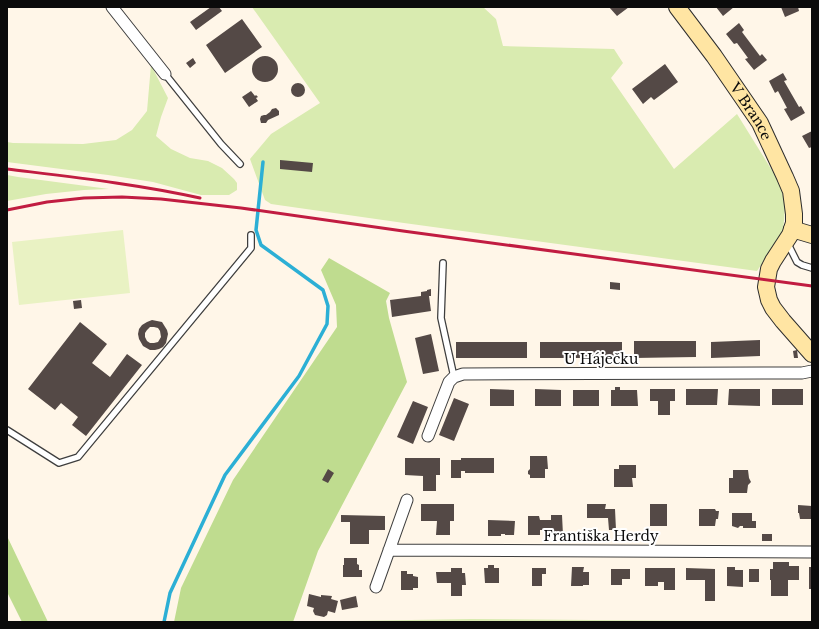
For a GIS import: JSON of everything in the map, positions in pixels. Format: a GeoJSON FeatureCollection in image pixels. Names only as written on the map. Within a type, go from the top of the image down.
{"type":"FeatureCollection","features":[{"type":"Feature","properties":{"kind":"main road","name":"V Brance"},"geometry":{"type":"LineString","coordinates":[[677,7],[714,56],[760,123],[790,190],[794,224],[789,235]]}},
{"type":"Feature","properties":{"kind":"main road"},"geometry":{"type":"LineString","coordinates":[[812,236],[789,235],[769,269],[767,280],[767,294],[773,308],[783,322],[812,354]]}},
{"type":"Feature","properties":{"kind":"street"},"geometry":{"type":"LineString","coordinates":[[112,7],[165,74]]}},
{"type":"Feature","properties":{"kind":"street","name":"U Háječku"},"geometry":{"type":"LineString","coordinates":[[454,377],[463,374],[802,373],[812,371]]}},
{"type":"Feature","properties":{"kind":"street"},"geometry":{"type":"LineString","coordinates":[[428,436],[449,382],[454,377]]}},
{"type":"Feature","properties":{"kind":"street"},"geometry":{"type":"LineString","coordinates":[[376,588],[407,500]]}},
{"type":"Feature","properties":{"kind":"street","name":"Františka Herdy"},"geometry":{"type":"LineString","coordinates":[[389,550],[812,552]]}},
{"type":"Feature","properties":{"kind":"lane"},"geometry":{"type":"LineString","coordinates":[[165,74],[221,144],[240,164]]}},
{"type":"Feature","properties":{"kind":"lane"},"geometry":{"type":"LineString","coordinates":[[7,430],[59,463],[78,457],[251,248],[251,235]]}},
{"type":"Feature","properties":{"kind":"lane"},"geometry":{"type":"LineString","coordinates":[[789,235],[797,262],[812,268]]}},
{"type":"Feature","properties":{"kind":"lane"},"geometry":{"type":"LineString","coordinates":[[443,263],[442,318],[454,377]]}},
{"type":"Feature","properties":{"kind":"green space"},"geometry":{"type":"Polygon","coordinates":[[[252,7],[483,7],[496,19],[503,46],[614,49],[623,63],[611,78],[674,169],[737,114],[781,185],[785,208],[783,232],[757,271],[271,204],[265,200],[250,159],[271,134],[320,103],[252,7]]]}},
{"type":"Feature","properties":{"kind":"green space"},"geometry":{"type":"Polygon","coordinates":[[[151,65],[168,98],[156,136],[171,149],[190,158],[208,161],[222,168],[237,183],[237,190],[229,195],[201,195],[153,182],[7,162],[7,142],[83,144],[116,140],[132,130],[147,111],[151,65]]]}},
{"type":"Feature","properties":{"kind":"green space"},"geometry":{"type":"Polygon","coordinates":[[[7,175],[109,189],[46,194],[7,201],[7,175]]]}},
{"type":"Feature","properties":{"kind":"green space"},"geometry":{"type":"Polygon","coordinates":[[[123,230],[130,293],[19,305],[12,242],[123,230]]]}},
{"type":"Feature","properties":{"kind":"green space"},"geometry":{"type":"Polygon","coordinates":[[[329,258],[390,293],[386,301],[389,318],[407,382],[318,551],[293,622],[174,622],[181,588],[233,480],[337,327],[336,305],[321,270],[329,258]]]}},
{"type":"Feature","properties":{"kind":"green space"},"geometry":{"type":"Polygon","coordinates":[[[7,536],[48,622],[22,622],[7,592],[7,536]]]}},
{"type":"Feature","properties":{"kind":"green space"},"geometry":{"type":"Polygon","coordinates":[[[471,619],[812,622],[348,622],[471,619]]]}},
{"type":"Feature","properties":{"kind":"building"},"geometry":{"type":"Polygon","coordinates":[[[211,7],[219,7],[222,11],[196,30],[190,22],[211,7]]]}},
{"type":"Feature","properties":{"kind":"building"},"geometry":{"type":"Polygon","coordinates":[[[609,7],[629,7],[617,16],[609,7]]]}},
{"type":"Feature","properties":{"kind":"building"},"geometry":{"type":"Polygon","coordinates":[[[716,7],[734,7],[723,16],[716,7]]]}},
{"type":"Feature","properties":{"kind":"building"},"geometry":{"type":"Polygon","coordinates":[[[781,7],[798,7],[799,11],[785,17],[781,7]]]}},
{"type":"Feature","properties":{"kind":"building"},"geometry":{"type":"Polygon","coordinates":[[[242,19],[262,47],[225,73],[206,45],[242,19]]]}},
{"type":"Feature","properties":{"kind":"building"},"geometry":{"type":"Polygon","coordinates":[[[739,23],[744,30],[742,32],[760,56],[762,54],[767,60],[754,70],[745,59],[748,58],[737,43],[734,44],[726,34],[739,23]]]}},
{"type":"Feature","properties":{"kind":"building"},"geometry":{"type":"Polygon","coordinates":[[[265,56],[274,60],[278,69],[274,78],[265,82],[256,78],[252,69],[256,60],[265,56]]]}},
{"type":"Feature","properties":{"kind":"building"},"geometry":{"type":"Polygon","coordinates":[[[193,58],[196,63],[190,68],[186,63],[193,58]]]}},
{"type":"Feature","properties":{"kind":"building"},"geometry":{"type":"Polygon","coordinates":[[[665,64],[678,82],[654,100],[651,97],[643,104],[632,89],[665,64]]]}},
{"type":"Feature","properties":{"kind":"building"},"geometry":{"type":"Polygon","coordinates":[[[783,73],[787,80],[784,81],[799,107],[801,106],[805,113],[791,121],[784,109],[787,108],[778,91],[775,93],[769,81],[783,73]]]}},
{"type":"Feature","properties":{"kind":"building"},"geometry":{"type":"Polygon","coordinates":[[[295,83],[301,83],[305,87],[305,93],[301,97],[295,97],[291,93],[291,87],[295,83]]]}},
{"type":"Feature","properties":{"kind":"building"},"geometry":{"type":"Polygon","coordinates":[[[251,91],[258,97],[256,98],[258,101],[249,107],[242,97],[251,91]]]}},
{"type":"Feature","properties":{"kind":"building"},"geometry":{"type":"Polygon","coordinates":[[[276,108],[279,111],[279,115],[268,120],[266,123],[261,123],[261,116],[266,115],[272,109],[276,108]]]}},
{"type":"Feature","properties":{"kind":"building"},"geometry":{"type":"Polygon","coordinates":[[[812,131],[812,147],[809,148],[802,136],[812,131]]]}},
{"type":"Feature","properties":{"kind":"building"},"geometry":{"type":"Polygon","coordinates":[[[280,160],[313,163],[312,172],[280,169],[280,160]]]}},
{"type":"Feature","properties":{"kind":"building"},"geometry":{"type":"Polygon","coordinates":[[[610,282],[620,283],[620,290],[610,289],[610,282]]]}},
{"type":"Feature","properties":{"kind":"building"},"geometry":{"type":"Polygon","coordinates":[[[431,289],[431,296],[429,296],[431,311],[392,317],[390,300],[421,296],[421,292],[431,289]]]}},
{"type":"Feature","properties":{"kind":"building"},"geometry":{"type":"Polygon","coordinates":[[[81,300],[82,308],[74,309],[73,301],[81,300]]]}},
{"type":"Feature","properties":{"kind":"building"},"geometry":{"type":"Polygon","coordinates":[[[152,320],[162,322],[168,334],[166,343],[163,347],[150,350],[143,346],[138,334],[142,325],[152,320]],[[150,327],[145,333],[147,341],[150,343],[158,342],[161,337],[158,328],[150,327]]]}},
{"type":"Feature","properties":{"kind":"building"},"geometry":{"type":"Polygon","coordinates":[[[80,322],[107,344],[92,363],[110,377],[127,354],[142,365],[86,436],[72,425],[78,417],[61,403],[55,410],[28,389],[80,322]]]}},
{"type":"Feature","properties":{"kind":"building"},"geometry":{"type":"Polygon","coordinates":[[[431,334],[439,371],[423,374],[415,338],[431,334]]]}},
{"type":"Feature","properties":{"kind":"building"},"geometry":{"type":"Polygon","coordinates":[[[760,340],[760,356],[711,358],[711,342],[760,340]]]}},
{"type":"Feature","properties":{"kind":"building"},"geometry":{"type":"Polygon","coordinates":[[[634,341],[696,341],[696,357],[634,358],[634,341]]]}},
{"type":"Feature","properties":{"kind":"building"},"geometry":{"type":"Polygon","coordinates":[[[456,342],[527,342],[527,358],[456,358],[456,342]]]}},
{"type":"Feature","properties":{"kind":"building"},"geometry":{"type":"Polygon","coordinates":[[[540,342],[622,342],[622,358],[540,358],[540,342]]]}},
{"type":"Feature","properties":{"kind":"building"},"geometry":{"type":"Polygon","coordinates":[[[797,350],[798,358],[794,358],[793,351],[797,350]]]}},
{"type":"Feature","properties":{"kind":"building"},"geometry":{"type":"Polygon","coordinates":[[[615,387],[620,387],[620,390],[637,390],[638,406],[611,406],[611,390],[615,390],[615,387]]]}},
{"type":"Feature","properties":{"kind":"building"},"geometry":{"type":"Polygon","coordinates":[[[490,389],[514,390],[514,406],[490,406],[490,389]]]}},
{"type":"Feature","properties":{"kind":"building"},"geometry":{"type":"Polygon","coordinates":[[[535,389],[561,390],[561,406],[535,406],[535,389]]]}},
{"type":"Feature","properties":{"kind":"building"},"geometry":{"type":"Polygon","coordinates":[[[650,389],[675,389],[675,401],[670,401],[670,415],[658,415],[658,401],[650,401],[650,389]]]}},
{"type":"Feature","properties":{"kind":"building"},"geometry":{"type":"Polygon","coordinates":[[[686,389],[718,389],[717,405],[686,405],[686,389]]]}},
{"type":"Feature","properties":{"kind":"building"},"geometry":{"type":"Polygon","coordinates":[[[729,389],[760,389],[760,406],[728,405],[729,389]]]}},
{"type":"Feature","properties":{"kind":"building"},"geometry":{"type":"Polygon","coordinates":[[[772,389],[803,389],[803,405],[772,405],[772,389]]]}},
{"type":"Feature","properties":{"kind":"building"},"geometry":{"type":"Polygon","coordinates":[[[573,390],[599,390],[599,406],[573,406],[573,390]]]}},
{"type":"Feature","properties":{"kind":"building"},"geometry":{"type":"Polygon","coordinates":[[[454,398],[469,404],[454,441],[439,435],[454,398]]]}},
{"type":"Feature","properties":{"kind":"building"},"geometry":{"type":"Polygon","coordinates":[[[413,401],[428,407],[413,444],[397,437],[413,401]]]}},
{"type":"Feature","properties":{"kind":"building"},"geometry":{"type":"Polygon","coordinates":[[[530,456],[547,456],[548,469],[545,469],[545,478],[530,478],[528,471],[530,469],[530,456]]]}},
{"type":"Feature","properties":{"kind":"building"},"geometry":{"type":"Polygon","coordinates":[[[405,458],[440,458],[440,475],[436,475],[436,491],[423,491],[423,476],[405,475],[405,458]]]}},
{"type":"Feature","properties":{"kind":"building"},"geometry":{"type":"Polygon","coordinates":[[[461,458],[494,458],[494,473],[465,473],[465,471],[461,471],[461,478],[451,478],[451,460],[461,460],[461,458]]]}},
{"type":"Feature","properties":{"kind":"building"},"geometry":{"type":"Polygon","coordinates":[[[619,465],[636,465],[636,478],[632,478],[633,487],[614,487],[614,469],[619,469],[619,465]]]}},
{"type":"Feature","properties":{"kind":"building"},"geometry":{"type":"Polygon","coordinates":[[[328,469],[334,473],[328,483],[322,480],[328,469]]]}},
{"type":"Feature","properties":{"kind":"building"},"geometry":{"type":"Polygon","coordinates":[[[733,470],[748,470],[751,482],[748,485],[747,493],[729,493],[729,478],[733,478],[733,470]]]}},
{"type":"Feature","properties":{"kind":"building"},"geometry":{"type":"Polygon","coordinates":[[[421,504],[454,504],[454,521],[450,521],[450,535],[436,535],[437,521],[421,521],[421,504]]]}},
{"type":"Feature","properties":{"kind":"building"},"geometry":{"type":"Polygon","coordinates":[[[587,504],[606,504],[605,509],[615,509],[616,530],[609,530],[608,518],[587,518],[587,504]]]}},
{"type":"Feature","properties":{"kind":"building"},"geometry":{"type":"Polygon","coordinates":[[[650,504],[667,504],[667,526],[650,526],[650,504]]]}},
{"type":"Feature","properties":{"kind":"building"},"geometry":{"type":"Polygon","coordinates":[[[798,505],[812,506],[811,519],[800,519],[798,505]]]}},
{"type":"Feature","properties":{"kind":"building"},"geometry":{"type":"Polygon","coordinates":[[[699,509],[715,509],[716,511],[719,511],[715,526],[699,526],[699,509]]]}},
{"type":"Feature","properties":{"kind":"building"},"geometry":{"type":"Polygon","coordinates":[[[732,513],[752,513],[752,521],[756,521],[756,528],[743,528],[743,526],[740,526],[738,528],[732,526],[732,513]]]}},
{"type":"Feature","properties":{"kind":"building"},"geometry":{"type":"Polygon","coordinates":[[[341,515],[385,516],[385,530],[369,530],[369,544],[350,544],[350,522],[341,522],[341,515]]]}},
{"type":"Feature","properties":{"kind":"building"},"geometry":{"type":"Polygon","coordinates":[[[551,515],[562,515],[563,535],[551,535],[551,530],[540,530],[540,535],[528,535],[528,516],[539,516],[540,520],[551,520],[551,515]]]}},
{"type":"Feature","properties":{"kind":"building"},"geometry":{"type":"Polygon","coordinates":[[[488,520],[515,521],[514,535],[501,534],[501,536],[488,536],[488,520]]]}},
{"type":"Feature","properties":{"kind":"building"},"geometry":{"type":"Polygon","coordinates":[[[762,534],[772,534],[772,541],[762,541],[762,534]]]}},
{"type":"Feature","properties":{"kind":"building"},"geometry":{"type":"Polygon","coordinates":[[[344,558],[357,558],[359,570],[362,570],[362,577],[343,577],[344,558]]]}},
{"type":"Feature","properties":{"kind":"building"},"geometry":{"type":"Polygon","coordinates":[[[773,562],[789,562],[789,566],[799,566],[799,580],[788,580],[788,596],[771,596],[770,569],[773,569],[773,562]]]}},
{"type":"Feature","properties":{"kind":"building"},"geometry":{"type":"Polygon","coordinates":[[[488,565],[494,565],[494,568],[499,568],[499,583],[485,583],[484,568],[488,568],[488,565]]]}},
{"type":"Feature","properties":{"kind":"building"},"geometry":{"type":"Polygon","coordinates":[[[572,567],[584,567],[583,572],[589,572],[589,585],[571,586],[572,567]]]}},
{"type":"Feature","properties":{"kind":"building"},"geometry":{"type":"Polygon","coordinates":[[[727,567],[735,567],[735,570],[743,570],[743,587],[727,586],[727,567]]]}},
{"type":"Feature","properties":{"kind":"building"},"geometry":{"type":"Polygon","coordinates":[[[809,567],[812,567],[812,589],[809,589],[809,567]]]}},
{"type":"Feature","properties":{"kind":"building"},"geometry":{"type":"Polygon","coordinates":[[[451,568],[462,568],[462,573],[465,573],[466,585],[462,585],[462,596],[451,596],[451,583],[437,583],[436,572],[451,572],[451,568]]]}},
{"type":"Feature","properties":{"kind":"building"},"geometry":{"type":"Polygon","coordinates":[[[532,568],[546,568],[546,574],[542,574],[542,586],[532,586],[532,568]]]}},
{"type":"Feature","properties":{"kind":"building"},"geometry":{"type":"Polygon","coordinates":[[[645,568],[675,568],[675,590],[664,590],[664,582],[658,582],[658,586],[645,586],[645,568]]]}},
{"type":"Feature","properties":{"kind":"building"},"geometry":{"type":"Polygon","coordinates":[[[686,568],[715,569],[715,601],[705,601],[705,580],[686,580],[686,568]]]}},
{"type":"Feature","properties":{"kind":"building"},"geometry":{"type":"Polygon","coordinates":[[[611,569],[630,569],[630,579],[622,579],[622,585],[611,585],[611,569]]]}},
{"type":"Feature","properties":{"kind":"building"},"geometry":{"type":"Polygon","coordinates":[[[749,569],[759,569],[759,582],[749,582],[749,569]]]}},
{"type":"Feature","properties":{"kind":"building"},"geometry":{"type":"Polygon","coordinates":[[[401,571],[407,571],[407,574],[413,574],[413,576],[418,577],[418,588],[413,588],[413,590],[401,590],[401,571]]]}},
{"type":"Feature","properties":{"kind":"building"},"geometry":{"type":"Polygon","coordinates":[[[309,594],[321,597],[321,595],[332,596],[331,599],[338,601],[335,613],[328,611],[327,615],[324,617],[315,615],[313,611],[314,608],[307,606],[309,594]]]}},
{"type":"Feature","properties":{"kind":"building"},"geometry":{"type":"Polygon","coordinates":[[[356,596],[358,607],[342,610],[340,600],[356,596]]]}},
{"type":"Feature","properties":{"kind":"waterway"},"geometry":{"type":"LineString","coordinates":[[164,622],[170,593],[225,475],[299,376],[327,324],[328,306],[323,290],[261,245],[256,230],[263,162]]}},
{"type":"Feature","properties":{"kind":"railway"},"geometry":{"type":"LineString","coordinates":[[7,169],[128,185],[200,198]]}},
{"type":"Feature","properties":{"kind":"railway"},"geometry":{"type":"LineString","coordinates":[[7,210],[47,202],[84,198],[122,197],[161,199],[241,208],[812,286]]}}]}
